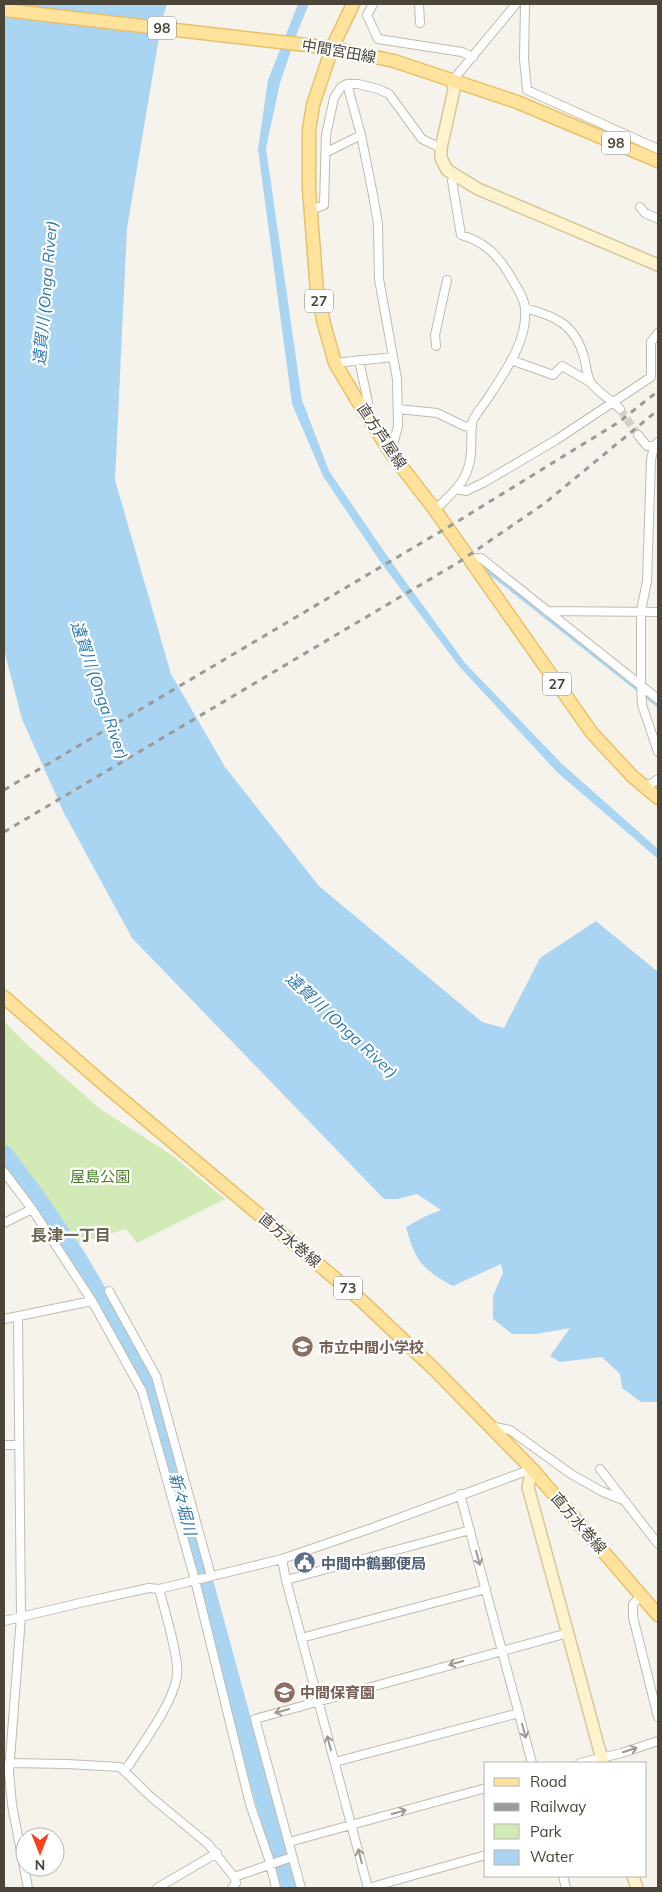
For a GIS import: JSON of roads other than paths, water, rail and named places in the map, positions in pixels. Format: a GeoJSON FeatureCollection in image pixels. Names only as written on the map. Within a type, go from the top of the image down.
{"type":"FeatureCollection","features":[{"type":"Feature","properties":{"kind":"main road","name":"直方芦屋線"},"geometry":{"type":"LineString","coordinates":[[352,4],[326,47],[309,130],[309,189],[317,292],[324,324],[336,363],[391,453],[435,510],[592,733],[632,776],[658,798]]}},
{"type":"Feature","properties":{"kind":"main road","name":"中間宮田線"},"geometry":{"type":"LineString","coordinates":[[4,10],[326,47],[394,61],[525,105],[658,161]]}},
{"type":"Feature","properties":{"kind":"main road","name":"直方水巻線"},"geometry":{"type":"LineString","coordinates":[[4,996],[106,1086],[362,1301],[491,1426],[532,1469],[658,1614]]}},
{"type":"Feature","properties":{"kind":"street"},"geometry":{"type":"LineString","coordinates":[[372,4],[367,15],[378,39],[462,52],[473,58]]}},
{"type":"Feature","properties":{"kind":"street"},"geometry":{"type":"LineString","coordinates":[[419,4],[420,23]]}},
{"type":"Feature","properties":{"kind":"street"},"geometry":{"type":"LineString","coordinates":[[516,4],[453,80],[454,90],[441,148],[443,164],[455,176],[478,189],[658,265]]}},
{"type":"Feature","properties":{"kind":"street"},"geometry":{"type":"LineString","coordinates":[[524,4],[524,59],[527,90],[658,149]]}},
{"type":"Feature","properties":{"kind":"street"},"geometry":{"type":"LineString","coordinates":[[311,210],[324,205],[326,135],[334,98],[341,87],[347,84],[358,84],[389,94],[422,139],[441,148]]}},
{"type":"Feature","properties":{"kind":"street"},"geometry":{"type":"LineString","coordinates":[[347,84],[362,135],[378,224],[379,279],[397,379],[398,426],[391,453]]}},
{"type":"Feature","properties":{"kind":"street"},"geometry":{"type":"LineString","coordinates":[[325,153],[362,135]]}},
{"type":"Feature","properties":{"kind":"street"},"geometry":{"type":"LineString","coordinates":[[435,510],[462,483],[468,470],[473,421],[511,360],[521,340],[525,308],[521,293],[497,256],[489,248],[471,238],[460,235],[452,181],[455,176]]}},
{"type":"Feature","properties":{"kind":"street"},"geometry":{"type":"LineString","coordinates":[[640,207],[645,213],[658,219]]}},
{"type":"Feature","properties":{"kind":"street"},"geometry":{"type":"LineString","coordinates":[[436,346],[435,335],[447,280]]}},
{"type":"Feature","properties":{"kind":"street"},"geometry":{"type":"LineString","coordinates":[[525,308],[548,314],[558,319],[569,329],[579,345],[590,382]]}},
{"type":"Feature","properties":{"kind":"street"},"geometry":{"type":"LineString","coordinates":[[456,489],[466,491],[483,483],[556,440],[651,377],[651,342],[658,333]]}},
{"type":"Feature","properties":{"kind":"street"},"geometry":{"type":"LineString","coordinates":[[336,363],[393,357]]}},
{"type":"Feature","properties":{"kind":"street"},"geometry":{"type":"LineString","coordinates":[[359,360],[368,402]]}},
{"type":"Feature","properties":{"kind":"street"},"geometry":{"type":"LineString","coordinates":[[511,360],[553,375],[562,366],[590,382],[620,409]]}},
{"type":"Feature","properties":{"kind":"street"},"geometry":{"type":"LineString","coordinates":[[398,409],[437,413],[464,426],[472,427]]}},
{"type":"Feature","properties":{"kind":"street"},"geometry":{"type":"LineString","coordinates":[[638,435],[647,446],[657,443]]}},
{"type":"Feature","properties":{"kind":"street"},"geometry":{"type":"LineString","coordinates":[[657,443],[650,460],[647,581],[641,611],[641,686],[642,705],[658,752]]}},
{"type":"Feature","properties":{"kind":"street"},"geometry":{"type":"LineString","coordinates":[[469,559],[481,558],[658,699]]}},
{"type":"Feature","properties":{"kind":"street"},"geometry":{"type":"LineString","coordinates":[[547,611],[658,612]]}},
{"type":"Feature","properties":{"kind":"street"},"geometry":{"type":"LineString","coordinates":[[643,785],[651,784],[658,779]]}},
{"type":"Feature","properties":{"kind":"street"},"geometry":{"type":"LineString","coordinates":[[4,1172],[32,1209],[92,1301],[142,1391],[196,1580],[250,1804],[271,1863],[276,1888]]}},
{"type":"Feature","properties":{"kind":"street"},"geometry":{"type":"LineString","coordinates":[[4,1223],[32,1209]]}},
{"type":"Feature","properties":{"kind":"street"},"geometry":{"type":"LineString","coordinates":[[109,1291],[156,1376],[209,1576]]}},
{"type":"Feature","properties":{"kind":"street"},"geometry":{"type":"LineString","coordinates":[[4,1319],[92,1301]]}},
{"type":"Feature","properties":{"kind":"street"},"geometry":{"type":"LineString","coordinates":[[18,1317],[21,1617],[7,1764],[12,1805],[28,1888]]}},
{"type":"Feature","properties":{"kind":"street"},"geometry":{"type":"LineString","coordinates":[[491,1426],[510,1430],[571,1474],[601,1491],[623,1500]]}},
{"type":"Feature","properties":{"kind":"street"},"geometry":{"type":"LineString","coordinates":[[4,1445],[19,1444]]}},
{"type":"Feature","properties":{"kind":"street"},"geometry":{"type":"LineString","coordinates":[[4,1621],[149,1588],[159,1589],[282,1559],[532,1469]]}},
{"type":"Feature","properties":{"kind":"street"},"geometry":{"type":"LineString","coordinates":[[532,1469],[528,1487],[602,1760]]}},
{"type":"Feature","properties":{"kind":"street"},"geometry":{"type":"LineString","coordinates":[[600,1469],[658,1544]]}},
{"type":"Feature","properties":{"kind":"street"},"geometry":{"type":"LineString","coordinates":[[460,1494],[532,1762]]}},
{"type":"Feature","properties":{"kind":"street"},"geometry":{"type":"LineString","coordinates":[[286,1580],[470,1530]]}},
{"type":"Feature","properties":{"kind":"street"},"geometry":{"type":"LineString","coordinates":[[282,1559],[368,1888],[484,1856]]}},
{"type":"Feature","properties":{"kind":"street"},"geometry":{"type":"LineString","coordinates":[[124,1770],[168,1703],[178,1676],[159,1589]]}},
{"type":"Feature","properties":{"kind":"street"},"geometry":{"type":"LineString","coordinates":[[302,1638],[486,1589]]}},
{"type":"Feature","properties":{"kind":"street"},"geometry":{"type":"LineString","coordinates":[[642,1595],[633,1604],[632,1617],[658,1717]]}},
{"type":"Feature","properties":{"kind":"street"},"geometry":{"type":"LineString","coordinates":[[301,1888],[290,1857],[289,1842],[255,1719],[318,1700],[568,1633]]}},
{"type":"Feature","properties":{"kind":"street"},"geometry":{"type":"LineString","coordinates":[[335,1762],[519,1713]]}},
{"type":"Feature","properties":{"kind":"street"},"geometry":{"type":"LineString","coordinates":[[587,1762],[602,1760],[658,1741]]}},
{"type":"Feature","properties":{"kind":"street"},"geometry":{"type":"LineString","coordinates":[[7,1764],[67,1764],[120,1767],[151,1797],[199,1834],[234,1877],[236,1883],[232,1888]]}},
{"type":"Feature","properties":{"kind":"street"},"geometry":{"type":"LineString","coordinates":[[289,1842],[484,1789]]}},
{"type":"Feature","properties":{"kind":"street"},"geometry":{"type":"LineString","coordinates":[[157,1888],[216,1853]]}},
{"type":"Feature","properties":{"kind":"street"},"geometry":{"type":"LineString","coordinates":[[234,1877],[290,1857]]}},
{"type":"Feature","properties":{"kind":"water","name":"遠賀川 (Onga River)"},"geometry":{"type":"Polygon","coordinates":[[[4,4],[167,4],[162,20],[127,228],[115,480],[171,674],[225,767],[319,886],[482,1022],[504,1028],[540,958],[596,921],[658,972],[658,1402],[641,1402],[622,1388],[620,1374],[602,1357],[560,1362],[550,1356],[570,1328],[536,1334],[512,1334],[493,1319],[493,1296],[503,1273],[501,1264],[453,1286],[427,1269],[413,1248],[406,1227],[441,1210],[417,1194],[398,1199],[384,1199],[132,938],[64,813],[22,719],[4,650],[4,4]]]}},
{"type":"Feature","properties":{"kind":"water"},"geometry":{"type":"Polygon","coordinates":[[[298,4],[309,4],[280,83],[266,148],[302,400],[329,471],[392,563],[465,663],[562,764],[658,849],[658,859],[557,772],[459,666],[382,564],[323,476],[292,404],[258,149],[268,80],[298,4]]]}},
{"type":"Feature","properties":{"kind":"waterway"},"geometry":{"type":"LineString","coordinates":[[481,566],[658,706]]}},
{"type":"Feature","properties":{"kind":"waterway","name":"新々堀川"},"geometry":{"type":"LineString","coordinates":[[4,1154],[77,1257],[149,1380],[288,1888]]}},
{"type":"Feature","properties":{"kind":"tunnel"},"geometry":{"type":"LineString","coordinates":[[620,409],[638,435]]}},
{"type":"Feature","properties":{"kind":"railway"},"geometry":{"type":"LineString","coordinates":[[4,790],[455,523],[619,422],[658,391]]}},
{"type":"Feature","properties":{"kind":"railway"},"geometry":{"type":"LineString","coordinates":[[4,832],[459,562],[545,503],[658,410]]}},
{"type":"Feature","properties":{"kind":"place","name":"市立中間小学校"},"geometry":{"type":"Point","coordinates":[303,1347]}},
{"type":"Feature","properties":{"kind":"place","name":"中間中鶴郵便局"},"geometry":{"type":"Point","coordinates":[305,1563]}},
{"type":"Feature","properties":{"kind":"place","name":"中間保育園"},"geometry":{"type":"Point","coordinates":[284,1692]}},
{"type":"Feature","properties":{"kind":"district","name":"長津一丁目"},"geometry":{"type":"Point","coordinates":[71,1235]}},
{"type":"Feature","properties":{"kind":"park label","name":"屋島公園"},"geometry":{"type":"Point","coordinates":[100,1176]}}]}
